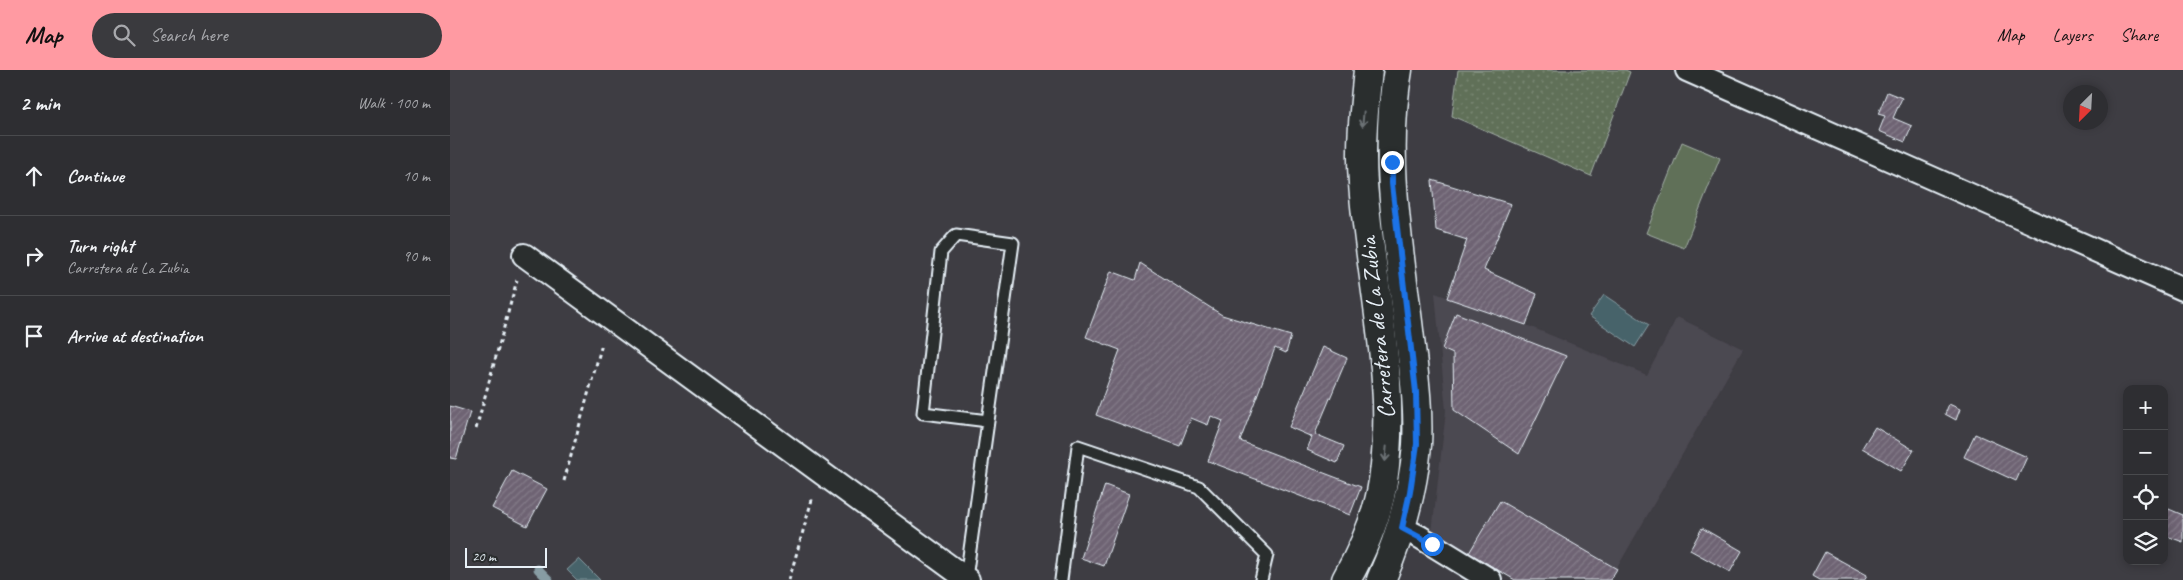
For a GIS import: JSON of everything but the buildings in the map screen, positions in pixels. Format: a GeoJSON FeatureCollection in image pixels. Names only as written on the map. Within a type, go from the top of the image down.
{"type":"FeatureCollection","features":[{"type":"Feature","properties":{"kind":"street","name":"Carretera de La Zubia"},"geometry":{"type":"LineString","coordinates":[[1346,580],[1356,564],[1374,517],[1383,482],[1388,431],[1386,377],[1372,272],[1363,182],[1362,127],[1368,70]]}},
{"type":"Feature","properties":{"kind":"street","name":"Carretera de La Zubia"},"geometry":{"type":"LineString","coordinates":[[1381,580],[1402,528],[1410,492],[1417,444],[1416,392],[1392,184],[1394,113],[1398,70]]}},
{"type":"Feature","properties":{"kind":"street"},"geometry":{"type":"LineString","coordinates":[[1687,70],[2183,289]]}},
{"type":"Feature","properties":{"kind":"street"},"geometry":{"type":"LineString","coordinates":[[524,255],[967,579]]}},
{"type":"Feature","properties":{"kind":"street"},"geometry":{"type":"LineString","coordinates":[[1402,528],[1490,580]]}},
{"type":"Feature","properties":{"kind":"lane"},"geometry":{"type":"LineString","coordinates":[[967,579],[1013,243],[956,236],[941,252],[923,413],[988,421]]}},
{"type":"Feature","properties":{"kind":"lane"},"geometry":{"type":"LineString","coordinates":[[1061,580],[1078,446],[1199,487],[1267,555],[1261,580]]}},
{"type":"Feature","properties":{"kind":"path"},"geometry":{"type":"LineString","coordinates":[[476,429],[524,255]]}},
{"type":"Feature","properties":{"kind":"path"},"geometry":{"type":"LineString","coordinates":[[564,481],[609,317]]}},
{"type":"Feature","properties":{"kind":"path"},"geometry":{"type":"LineString","coordinates":[[789,580],[820,472]]}},
{"type":"Feature","properties":{"kind":"shaded area"},"geometry":{"type":"Polygon","coordinates":[[[1435,293],[1526,325],[1647,375],[1677,317],[1743,349],[1610,580],[1515,580],[1432,532],[1446,411],[1435,293]]]}},
{"type":"Feature","properties":{"kind":"green space"},"geometry":{"type":"Polygon","coordinates":[[[1458,70],[1625,70],[1630,72],[1591,176],[1452,116],[1458,70]]]}},
{"type":"Feature","properties":{"kind":"green space"},"geometry":{"type":"Polygon","coordinates":[[[1682,142],[1720,158],[1684,248],[1646,233],[1682,142]]]}},
{"type":"Feature","properties":{"kind":"water"},"geometry":{"type":"Polygon","coordinates":[[[1604,295],[1649,325],[1635,347],[1589,316],[1604,295]]]}},
{"type":"Feature","properties":{"kind":"water"},"geometry":{"type":"Polygon","coordinates":[[[579,559],[600,580],[577,580],[567,570],[579,559]]]}},
{"type":"Feature","properties":{"kind":"waterway"},"geometry":{"type":"LineString","coordinates":[[538,569],[549,580]]}},
{"type":"Feature","properties":{"kind":"route"},"geometry":{"type":"LineString","coordinates":[[1392,162],[1392,184],[1416,392],[1417,444],[1410,492],[1402,528],[1432,544]]}}]}
